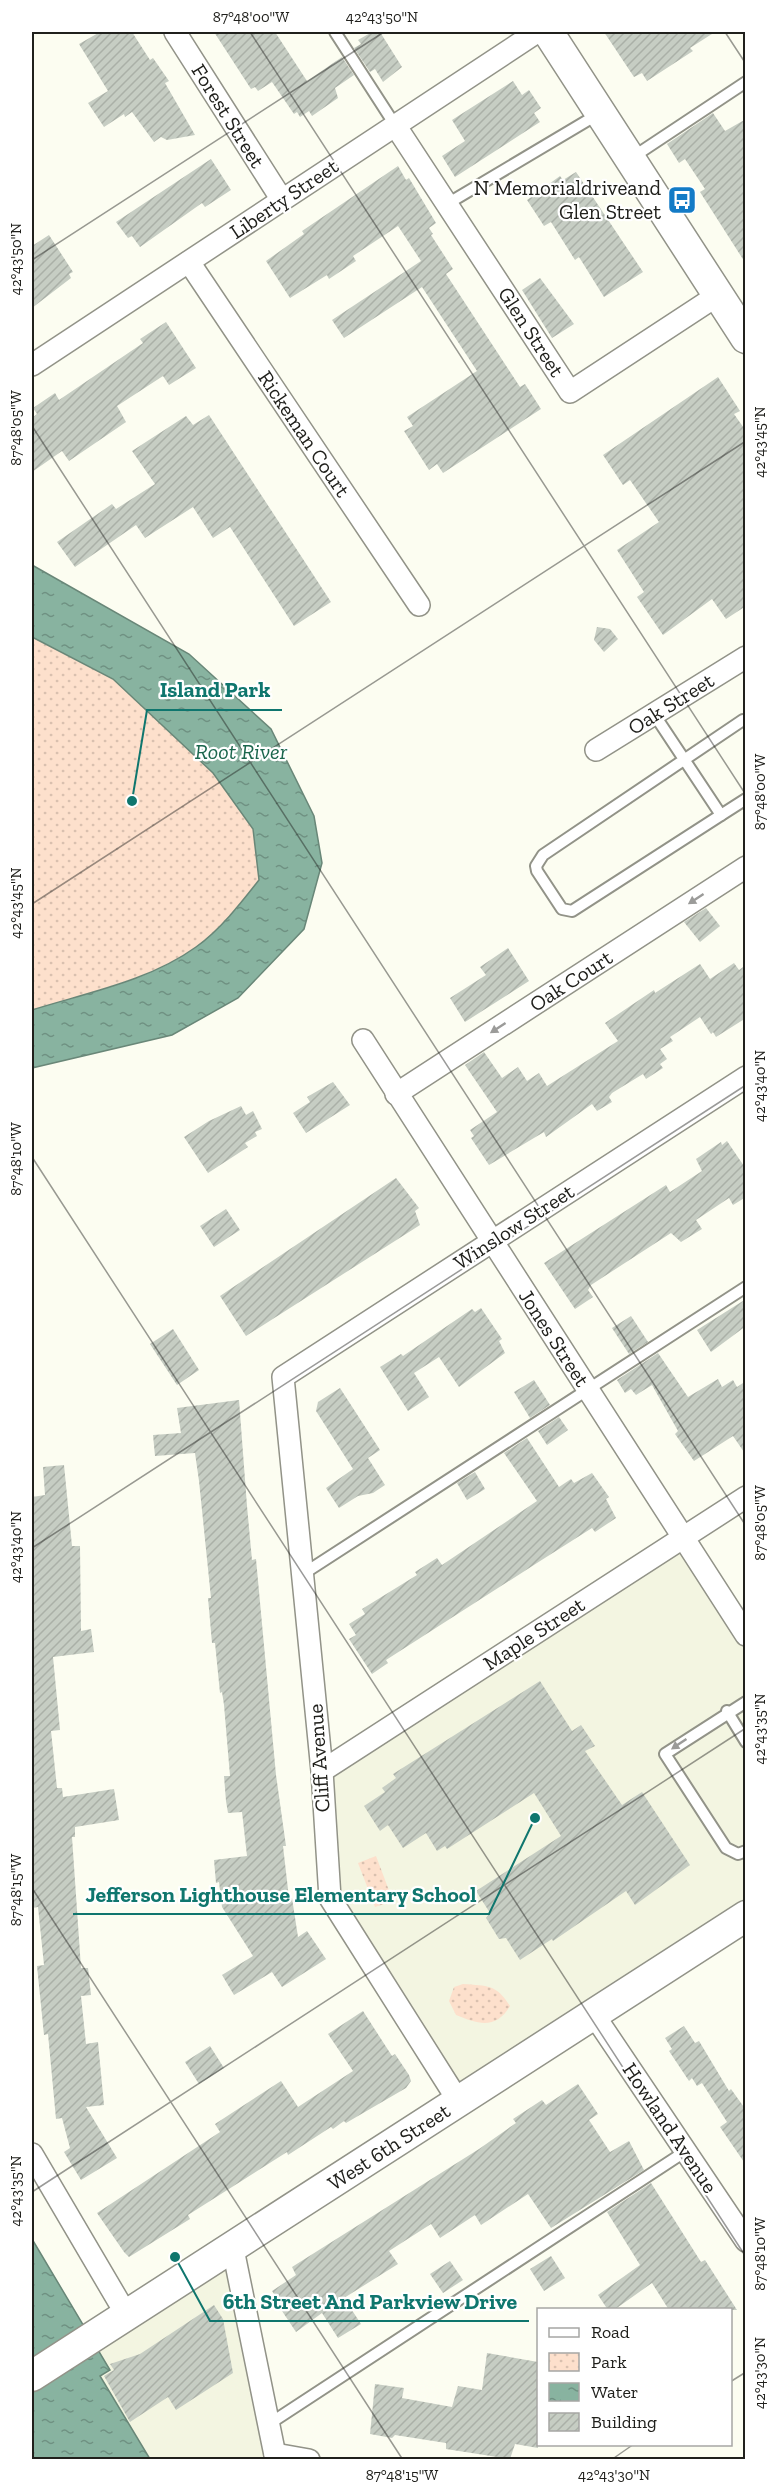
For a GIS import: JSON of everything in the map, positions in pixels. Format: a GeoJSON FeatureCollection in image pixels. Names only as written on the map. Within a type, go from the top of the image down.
{"type":"FeatureCollection","features":[{"type":"Feature","properties":{"kind":"street","name":"Forest Street"},"geometry":{"type":"LineString","coordinates":[[175,32],[282,200]]}},
{"type":"Feature","properties":{"kind":"street","name":"Liberty Street"},"geometry":{"type":"LineString","coordinates":[[32,365],[537,32]]}},
{"type":"Feature","properties":{"kind":"street"},"geometry":{"type":"LineString","coordinates":[[548,32],[746,338]]}},
{"type":"Feature","properties":{"kind":"street","name":"Glen Street"},"geometry":{"type":"LineString","coordinates":[[395,125],[570,392],[718,295]]}},
{"type":"Feature","properties":{"kind":"street","name":"Rickeman Court"},"geometry":{"type":"LineString","coordinates":[[189,262],[419,605]]}},
{"type":"Feature","properties":{"kind":"street","name":"Oak Street"},"geometry":{"type":"LineString","coordinates":[[596,750],[744,660]]}},
{"type":"Feature","properties":{"kind":"street","name":"Oak Court"},"geometry":{"type":"LineString","coordinates":[[396,1094],[746,867]]}},
{"type":"Feature","properties":{"kind":"street","name":"Jones Street"},"geometry":{"type":"LineString","coordinates":[[363,1040],[746,1635]]}},
{"type":"Feature","properties":{"kind":"street","name":"Winslow Street"},"geometry":{"type":"LineString","coordinates":[[283,1377],[746,1077]]}},
{"type":"Feature","properties":{"kind":"street","name":"Cliff Avenue"},"geometry":{"type":"LineString","coordinates":[[283,1377],[322,1771],[326,1864],[330,1898],[459,2102]]}},
{"type":"Feature","properties":{"kind":"street","name":"Maple Street"},"geometry":{"type":"LineString","coordinates":[[322,1771],[746,1497]]}},
{"type":"Feature","properties":{"kind":"street","name":"West 6th Street"},"geometry":{"type":"LineString","coordinates":[[32,2376],[746,1916]]}},
{"type":"Feature","properties":{"kind":"street","name":"Howland Avenue"},"geometry":{"type":"LineString","coordinates":[[594,2014],[746,2241]]}},
{"type":"Feature","properties":{"kind":"street"},"geometry":{"type":"LineString","coordinates":[[32,2154],[126,2314]]}},
{"type":"Feature","properties":{"kind":"street"},"geometry":{"type":"LineString","coordinates":[[232,2249],[275,2457],[309,2460]]}},
{"type":"Feature","properties":{"kind":"lane"},"geometry":{"type":"LineString","coordinates":[[335,32],[395,125]]}},
{"type":"Feature","properties":{"kind":"lane"},"geometry":{"type":"LineString","coordinates":[[630,159],[746,82]]}},
{"type":"Feature","properties":{"kind":"lane"},"geometry":{"type":"LineString","coordinates":[[447,204],[600,113]]}},
{"type":"Feature","properties":{"kind":"lane"},"geometry":{"type":"LineString","coordinates":[[654,714],[721,815]]}},
{"type":"Feature","properties":{"kind":"lane"},"geometry":{"type":"LineString","coordinates":[[743,720],[543,855],[536,866],[537,871],[562,909],[572,911],[746,799]]}},
{"type":"Feature","properties":{"kind":"lane"},"geometry":{"type":"LineString","coordinates":[[303,1574],[746,1287]]}},
{"type":"Feature","properties":{"kind":"lane"},"geometry":{"type":"LineString","coordinates":[[746,1702],[728,1711],[665,1754],[726,1848],[738,1854],[746,1851]]}},
{"type":"Feature","properties":{"kind":"lane"},"geometry":{"type":"LineString","coordinates":[[728,1711],[746,1742]]}},
{"type":"Feature","properties":{"kind":"lane"},"geometry":{"type":"LineString","coordinates":[[268,2424],[686,2151]]}},
{"type":"Feature","properties":{"kind":"shaded area"},"geometry":{"type":"Polygon","coordinates":[[[683,1537],[745,1635],[745,1916],[459,2102],[330,1898],[322,1771],[683,1537]]]}},
{"type":"Feature","properties":{"kind":"shaded area"},"geometry":{"type":"Polygon","coordinates":[[[233,2249],[276,2459],[150,2459],[100,2376],[92,2337],[233,2249]]]}},
{"type":"Feature","properties":{"kind":"green space"},"geometry":{"type":"Polygon","coordinates":[[[32,637],[113,679],[213,773],[253,829],[260,880],[213,933],[178,958],[138,977],[32,1010],[32,637]]]}},
{"type":"Feature","properties":{"kind":"green space"},"geometry":{"type":"Polygon","coordinates":[[[376,1856],[393,1901],[375,1907],[358,1863],[376,1856]]]}},
{"type":"Feature","properties":{"kind":"green space"},"geometry":{"type":"Polygon","coordinates":[[[463,1984],[479,1985],[496,1990],[510,2006],[505,2014],[493,2022],[472,2021],[456,2015],[449,2001],[454,1987],[463,1984]]]}},
{"type":"Feature","properties":{"kind":"water","name":"Root River"},"geometry":{"type":"Polygon","coordinates":[[[32,565],[189,654],[271,729],[314,816],[322,863],[304,929],[238,998],[172,1035],[32,1068],[32,1010],[117,985],[178,959],[213,933],[259,880],[253,829],[213,773],[113,679],[32,637],[32,565]]]}},
{"type":"Feature","properties":{"kind":"water"},"geometry":{"type":"Polygon","coordinates":[[[32,2239],[110,2370],[100,2376],[150,2459],[32,2459],[32,2239]]]}},
{"type":"Feature","properties":{"kind":"building"},"geometry":{"type":"Polygon","coordinates":[[[100,32],[132,32],[150,60],[153,58],[169,81],[165,83],[195,135],[167,140],[161,137],[154,142],[132,112],[125,117],[124,114],[104,127],[88,103],[108,91],[79,44],[100,32]]]}},
{"type":"Feature","properties":{"kind":"building"},"geometry":{"type":"Polygon","coordinates":[[[214,32],[275,32],[307,81],[342,57],[354,75],[335,88],[338,98],[312,116],[309,111],[300,117],[297,112],[294,114],[272,82],[258,91],[255,87],[251,89],[214,32]]]}},
{"type":"Feature","properties":{"kind":"building"},"geometry":{"type":"Polygon","coordinates":[[[372,32],[380,32],[402,67],[383,82],[375,69],[370,72],[354,48],[361,44],[358,40],[372,32]]]}},
{"type":"Feature","properties":{"kind":"building"},"geometry":{"type":"Polygon","coordinates":[[[604,32],[715,32],[690,48],[693,51],[647,81],[642,73],[634,77],[604,32]]]}},
{"type":"Feature","properties":{"kind":"building"},"geometry":{"type":"Polygon","coordinates":[[[513,81],[522,95],[529,90],[541,108],[534,113],[540,122],[455,177],[442,156],[465,141],[452,120],[513,81]]]}},
{"type":"Feature","properties":{"kind":"building"},"geometry":{"type":"Polygon","coordinates":[[[713,113],[725,131],[746,119],[746,264],[700,192],[705,189],[685,159],[679,163],[667,144],[713,113]]]}},
{"type":"Feature","properties":{"kind":"building"},"geometry":{"type":"Polygon","coordinates":[[[211,159],[231,190],[205,207],[202,203],[140,247],[132,236],[128,238],[116,222],[211,159]]]}},
{"type":"Feature","properties":{"kind":"building"},"geometry":{"type":"Polygon","coordinates":[[[398,166],[406,180],[409,178],[436,223],[429,228],[433,234],[431,235],[453,269],[446,274],[520,387],[525,384],[541,409],[443,473],[437,464],[429,470],[404,431],[413,426],[407,417],[477,371],[422,287],[344,338],[332,320],[421,261],[398,226],[353,256],[356,261],[329,279],[327,275],[290,298],[266,261],[304,234],[302,231],[398,166]]]}},
{"type":"Feature","properties":{"kind":"building"},"geometry":{"type":"Polygon","coordinates":[[[576,172],[643,272],[604,297],[579,257],[575,260],[551,222],[544,226],[527,200],[560,176],[563,180],[576,172]]]}},
{"type":"Feature","properties":{"kind":"building"},"geometry":{"type":"Polygon","coordinates":[[[49,235],[73,272],[69,274],[71,278],[32,308],[32,246],[49,235]]]}},
{"type":"Feature","properties":{"kind":"building"},"geometry":{"type":"Polygon","coordinates":[[[540,278],[574,324],[552,338],[522,290],[540,278]]]}},
{"type":"Feature","properties":{"kind":"building"},"geometry":{"type":"Polygon","coordinates":[[[166,322],[196,368],[169,385],[163,376],[117,406],[126,422],[69,461],[62,451],[32,472],[32,418],[37,414],[33,408],[55,393],[59,400],[143,343],[140,339],[166,322]]]}},
{"type":"Feature","properties":{"kind":"building"},"geometry":{"type":"Polygon","coordinates":[[[718,377],[740,411],[734,414],[746,431],[746,606],[726,619],[712,599],[663,635],[637,597],[644,592],[617,550],[659,522],[630,480],[623,485],[603,455],[718,377]]]}},
{"type":"Feature","properties":{"kind":"building"},"geometry":{"type":"Polygon","coordinates":[[[209,415],[331,602],[294,626],[230,527],[213,538],[193,507],[145,538],[136,525],[75,567],[57,542],[112,504],[116,509],[155,484],[132,451],[186,416],[193,425],[209,415]]]}},
{"type":"Feature","properties":{"kind":"building"},"geometry":{"type":"Polygon","coordinates":[[[597,627],[610,629],[618,639],[604,652],[594,640],[597,627]]]}},
{"type":"Feature","properties":{"kind":"building"},"geometry":{"type":"Polygon","coordinates":[[[706,908],[720,926],[700,942],[684,922],[706,908]]]}},
{"type":"Feature","properties":{"kind":"building"},"geometry":{"type":"Polygon","coordinates":[[[508,948],[529,981],[465,1022],[450,998],[486,975],[480,967],[508,948]]]}},
{"type":"Feature","properties":{"kind":"building"},"geometry":{"type":"Polygon","coordinates":[[[734,963],[739,970],[746,965],[746,1018],[716,1037],[713,1032],[711,1034],[700,1017],[670,1037],[673,1041],[660,1049],[667,1059],[660,1064],[663,1068],[646,1079],[643,1074],[612,1093],[609,1097],[612,1102],[597,1111],[592,1104],[546,1137],[544,1132],[489,1165],[471,1138],[474,1136],[470,1130],[497,1112],[465,1065],[484,1052],[502,1078],[518,1067],[527,1081],[539,1073],[547,1086],[618,1041],[605,1023],[654,990],[655,993],[700,964],[710,979],[734,963]]]}},
{"type":"Feature","properties":{"kind":"building"},"geometry":{"type":"Polygon","coordinates":[[[333,1082],[350,1105],[306,1133],[293,1113],[310,1102],[307,1097],[333,1082]]]}},
{"type":"Feature","properties":{"kind":"building"},"geometry":{"type":"Polygon","coordinates":[[[241,1106],[246,1115],[253,1111],[262,1129],[255,1132],[257,1136],[245,1143],[248,1147],[208,1173],[184,1137],[209,1121],[241,1106]]]}},
{"type":"Feature","properties":{"kind":"building"},"geometry":{"type":"Polygon","coordinates":[[[727,1141],[746,1169],[746,1197],[733,1205],[729,1198],[696,1220],[702,1229],[681,1242],[671,1233],[591,1285],[588,1290],[593,1297],[575,1309],[544,1263],[666,1185],[670,1192],[702,1171],[696,1159],[721,1142],[722,1145],[727,1141]]]}},
{"type":"Feature","properties":{"kind":"building"},"geometry":{"type":"Polygon","coordinates":[[[396,1178],[419,1208],[415,1211],[420,1225],[246,1336],[220,1296],[396,1178]]]}},
{"type":"Feature","properties":{"kind":"building"},"geometry":{"type":"Polygon","coordinates":[[[226,1209],[240,1230],[214,1247],[200,1226],[226,1209]]]}},
{"type":"Feature","properties":{"kind":"building"},"geometry":{"type":"Polygon","coordinates":[[[746,1299],[746,1326],[711,1352],[697,1330],[746,1299]]]}},
{"type":"Feature","properties":{"kind":"building"},"geometry":{"type":"Polygon","coordinates":[[[481,1308],[502,1339],[499,1341],[505,1353],[459,1387],[439,1357],[414,1373],[429,1397],[408,1411],[380,1367],[401,1354],[403,1356],[472,1309],[475,1312],[481,1308]]]}},
{"type":"Feature","properties":{"kind":"building"},"geometry":{"type":"Polygon","coordinates":[[[631,1316],[648,1342],[629,1354],[612,1328],[631,1316]]]}},
{"type":"Feature","properties":{"kind":"building"},"geometry":{"type":"Polygon","coordinates":[[[173,1329],[199,1370],[177,1385],[150,1344],[173,1329]]]}},
{"type":"Feature","properties":{"kind":"building"},"geometry":{"type":"Polygon","coordinates":[[[658,1353],[688,1397],[718,1379],[722,1387],[733,1380],[737,1387],[746,1381],[746,1455],[733,1436],[694,1461],[675,1434],[678,1431],[652,1385],[636,1395],[631,1389],[625,1393],[617,1380],[658,1353]]]}},
{"type":"Feature","properties":{"kind":"building"},"geometry":{"type":"Polygon","coordinates":[[[534,1380],[550,1405],[530,1418],[514,1392],[534,1380]]]}},
{"type":"Feature","properties":{"kind":"building"},"geometry":{"type":"Polygon","coordinates":[[[340,1388],[380,1450],[368,1458],[385,1485],[373,1493],[358,1496],[339,1508],[326,1488],[353,1469],[316,1411],[318,1402],[340,1388]]]}},
{"type":"Feature","properties":{"kind":"building"},"geometry":{"type":"Polygon","coordinates":[[[239,1400],[252,1560],[256,1559],[276,1775],[286,1846],[283,1846],[289,1898],[292,1898],[298,1937],[307,1931],[326,1959],[282,1987],[272,1972],[234,1995],[222,1975],[253,1956],[222,1907],[219,1882],[216,1883],[214,1860],[247,1856],[242,1812],[228,1813],[226,1801],[224,1776],[230,1776],[224,1705],[222,1692],[220,1693],[215,1643],[212,1643],[208,1598],[211,1598],[195,1453],[155,1456],[153,1435],[181,1433],[177,1408],[239,1400]]]}},
{"type":"Feature","properties":{"kind":"building"},"geometry":{"type":"Polygon","coordinates":[[[559,1417],[568,1430],[547,1445],[538,1431],[559,1417]]]}},
{"type":"Feature","properties":{"kind":"building"},"geometry":{"type":"Polygon","coordinates":[[[527,1438],[559,1487],[571,1479],[574,1483],[592,1473],[609,1497],[606,1499],[616,1518],[595,1532],[592,1528],[537,1563],[386,1660],[388,1663],[372,1674],[349,1639],[356,1635],[349,1624],[365,1614],[362,1609],[417,1575],[415,1572],[437,1558],[442,1565],[537,1501],[504,1453],[527,1438]]]}},
{"type":"Feature","properties":{"kind":"building"},"geometry":{"type":"Polygon","coordinates":[[[64,1465],[72,1546],[80,1546],[81,1631],[91,1629],[94,1652],[53,1657],[60,1730],[51,1731],[57,1788],[62,1788],[63,1797],[114,1789],[119,1820],[75,1827],[75,1837],[72,1837],[81,1968],[88,1968],[91,1995],[81,1996],[86,2044],[98,2042],[104,2105],[86,2107],[117,2158],[81,2180],[64,2152],[70,2148],[62,2118],[56,2119],[48,2034],[44,2035],[37,1966],[44,1965],[38,1907],[32,1908],[32,1497],[45,1495],[43,1467],[64,1465]]]}},
{"type":"Feature","properties":{"kind":"building"},"geometry":{"type":"Polygon","coordinates":[[[475,1472],[485,1489],[467,1500],[457,1483],[475,1472]]]}},
{"type":"Feature","properties":{"kind":"building"},"geometry":{"type":"Polygon","coordinates":[[[540,1681],[572,1731],[581,1725],[595,1746],[585,1751],[622,1805],[642,1792],[690,1865],[635,1905],[626,1891],[553,1941],[552,1939],[520,1960],[506,1938],[499,1939],[486,1918],[490,1913],[476,1891],[561,1836],[534,1793],[447,1849],[445,1846],[437,1851],[426,1833],[403,1848],[388,1825],[380,1831],[364,1806],[385,1792],[382,1788],[396,1778],[393,1774],[540,1681]]]}},
{"type":"Feature","properties":{"kind":"building"},"geometry":{"type":"Polygon","coordinates":[[[363,2011],[392,2056],[395,2054],[409,2075],[411,2081],[406,2088],[346,2123],[344,2121],[333,2129],[331,2127],[288,2155],[287,2152],[188,2215],[190,2219],[129,2257],[97,2213],[220,2132],[215,2124],[281,2081],[298,2107],[353,2071],[328,2034],[363,2011]]]}},
{"type":"Feature","properties":{"kind":"building"},"geometry":{"type":"Polygon","coordinates":[[[684,2026],[695,2043],[699,2041],[729,2091],[731,2089],[746,2110],[746,2165],[720,2127],[727,2122],[702,2083],[697,2086],[692,2078],[689,2081],[669,2051],[672,2049],[665,2038],[684,2026]]]}},
{"type":"Feature","properties":{"kind":"building"},"geometry":{"type":"Polygon","coordinates":[[[210,2046],[224,2068],[199,2084],[185,2062],[210,2046]]]}},
{"type":"Feature","properties":{"kind":"building"},"geometry":{"type":"Polygon","coordinates":[[[578,2084],[598,2114],[589,2120],[610,2152],[629,2141],[644,2170],[551,2228],[528,2194],[481,2225],[475,2215],[440,2238],[431,2224],[389,2251],[398,2264],[344,2298],[361,2324],[338,2338],[322,2313],[296,2332],[276,2302],[278,2300],[272,2291],[296,2275],[292,2267],[479,2149],[516,2123],[513,2119],[542,2100],[546,2105],[578,2084]]]}},
{"type":"Feature","properties":{"kind":"building"},"geometry":{"type":"Polygon","coordinates":[[[651,2183],[701,2262],[705,2260],[737,2310],[732,2310],[732,2308],[668,2308],[652,2283],[617,2308],[607,2308],[598,2295],[640,2265],[607,2212],[651,2183]]]}},
{"type":"Feature","properties":{"kind":"building"},"geometry":{"type":"Polygon","coordinates":[[[551,2256],[565,2278],[544,2291],[530,2269],[551,2256]]]}},
{"type":"Feature","properties":{"kind":"building"},"geometry":{"type":"Polygon","coordinates":[[[450,2261],[463,2280],[443,2293],[430,2274],[450,2261]]]}},
{"type":"Feature","properties":{"kind":"building"},"geometry":{"type":"Polygon","coordinates":[[[214,2305],[223,2319],[233,2373],[176,2410],[168,2397],[130,2422],[104,2376],[114,2370],[110,2364],[140,2354],[214,2305]]]}},
{"type":"Feature","properties":{"kind":"building"},"geometry":{"type":"Polygon","coordinates":[[[487,2353],[537,2362],[538,2448],[515,2444],[510,2459],[446,2449],[446,2443],[395,2435],[392,2438],[370,2434],[375,2384],[404,2388],[402,2398],[452,2407],[458,2386],[482,2390],[487,2353]]]}},
{"type":"Feature","properties":{"kind":"place","name":"N Memorialdriveand Glen Street"},"geometry":{"type":"Point","coordinates":[682,200]}},
{"type":"Feature","properties":{"kind":"place","name":"Island Park"},"geometry":{"type":"Point","coordinates":[132,801]}},
{"type":"Feature","properties":{"kind":"place","name":"Jefferson Lighthouse Elementary School"},"geometry":{"type":"Point","coordinates":[535,1818]}},
{"type":"Feature","properties":{"kind":"place","name":"6th Street And Parkview Drive"},"geometry":{"type":"Point","coordinates":[175,2257]}}]}
